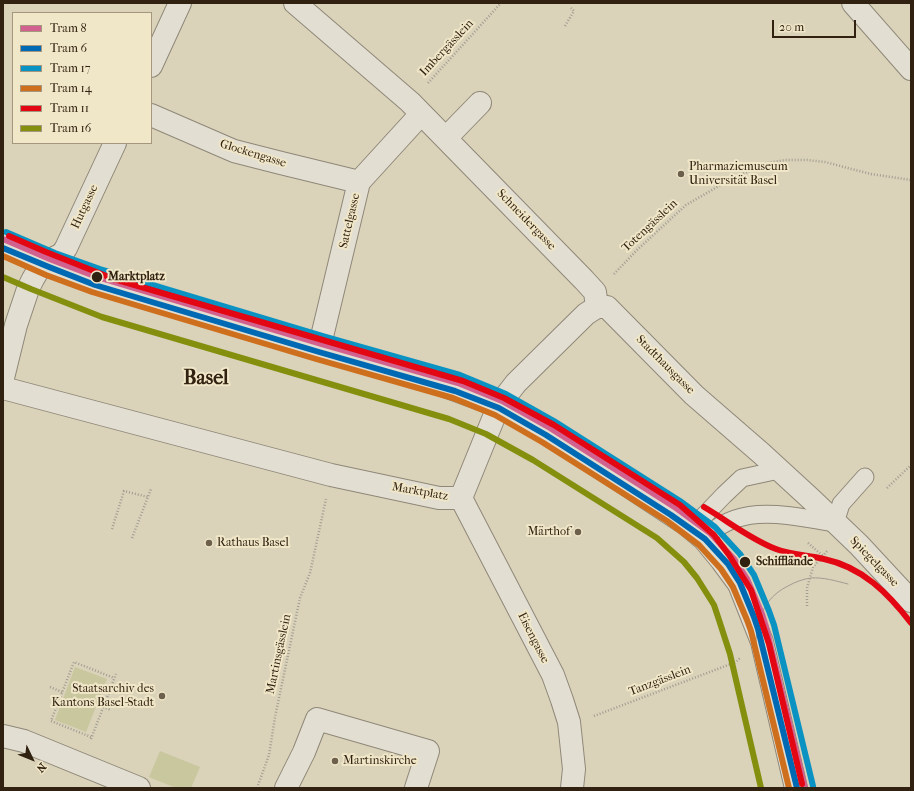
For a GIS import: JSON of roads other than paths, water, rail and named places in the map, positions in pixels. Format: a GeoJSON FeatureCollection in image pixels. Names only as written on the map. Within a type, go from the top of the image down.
{"type":"FeatureCollection","features":[{"type":"Feature","properties":{"kind":"street"},"geometry":{"type":"LineString","coordinates":[[152,64],[180,3]]}},
{"type":"Feature","properties":{"kind":"street","name":"Schneidergasse"},"geometry":{"type":"LineString","coordinates":[[296,3],[410,102],[579,274],[596,300]]}},
{"type":"Feature","properties":{"kind":"street"},"geometry":{"type":"LineString","coordinates":[[853,3],[911,69]]}},
{"type":"Feature","properties":{"kind":"street"},"geometry":{"type":"LineString","coordinates":[[446,138],[480,103]]}},
{"type":"Feature","properties":{"kind":"street","name":"Sattelgasse"},"geometry":{"type":"LineString","coordinates":[[319,349],[326,326],[359,182],[421,114]]}},
{"type":"Feature","properties":{"kind":"street","name":"Glockengasse"},"geometry":{"type":"LineString","coordinates":[[152,115],[234,151],[281,164],[359,182]]}},
{"type":"Feature","properties":{"kind":"street","name":"Hutgasse"},"geometry":{"type":"LineString","coordinates":[[46,262],[62,254],[66,248],[115,144]]}},
{"type":"Feature","properties":{"kind":"street"},"geometry":{"type":"LineString","coordinates":[[3,244],[63,269],[319,349],[442,385],[500,406],[551,435],[640,493],[698,534],[722,561],[739,584],[762,642],[796,788]]}},
{"type":"Feature","properties":{"kind":"street"},"geometry":{"type":"LineString","coordinates":[[3,378],[16,325],[28,289],[40,267],[46,262]]}},
{"type":"Feature","properties":{"kind":"street"},"geometry":{"type":"LineString","coordinates":[[500,406],[516,383],[586,314],[596,300]]}},
{"type":"Feature","properties":{"kind":"street","name":"Stadthausgasse"},"geometry":{"type":"LineString","coordinates":[[596,300],[608,308],[694,395],[811,499],[835,523]]}},
{"type":"Feature","properties":{"kind":"street","name":"Marktplatz"},"geometry":{"type":"LineString","coordinates":[[3,388],[331,475],[439,498],[461,498],[500,406]]}},
{"type":"Feature","properties":{"kind":"street","name":"Eisengasse"},"geometry":{"type":"LineString","coordinates":[[461,498],[553,676],[569,722],[574,770],[572,788]]}},
{"type":"Feature","properties":{"kind":"street","name":"Spiegelgasse"},"geometry":{"type":"LineString","coordinates":[[835,523],[873,560],[911,601]]}},
{"type":"Feature","properties":{"kind":"street"},"geometry":{"type":"LineString","coordinates":[[286,788],[304,752],[317,719],[428,751],[416,788]]}},
{"type":"Feature","properties":{"kind":"street"},"geometry":{"type":"LineString","coordinates":[[3,736],[24,741],[82,765],[126,786]]}},
{"type":"Feature","properties":{"kind":"lane"},"geometry":{"type":"LineString","coordinates":[[779,470],[742,478],[698,522],[698,534],[712,531],[725,523],[744,516],[758,514],[795,516],[835,523],[842,504],[865,477]]}},
{"type":"Feature","properties":{"kind":"tram line","name":"17"},"geometry":{"type":"LineString","coordinates":[[6,232],[55,253],[100,269],[323,336],[460,375],[506,394],[554,421],[680,501],[715,527],[740,554],[754,575],[774,625],[813,786]]}},
{"type":"Feature","properties":{"kind":"tram line","name":"11"},"geometry":{"type":"LineString","coordinates":[[9,236],[114,279],[463,381],[504,398],[554,425],[680,505],[714,535],[729,555],[751,590],[769,644],[802,784]]}},
{"type":"Feature","properties":{"kind":"tram line","name":"8"},"geometry":{"type":"LineString","coordinates":[[3,239],[97,277],[458,383],[502,401],[550,428],[676,508],[710,533],[734,559],[747,579],[766,627],[805,788]]}},
{"type":"Feature","properties":{"kind":"tram line","name":"6"},"geometry":{"type":"LineString","coordinates":[[3,248],[95,285],[455,391],[499,408],[546,435],[671,515],[705,539],[728,564],[740,583],[758,629],[797,788]]}},
{"type":"Feature","properties":{"kind":"tram line","name":"14"},"geometry":{"type":"LineString","coordinates":[[3,256],[46,275],[92,292],[453,398],[495,415],[542,442],[667,521],[699,545],[721,569],[733,587],[751,631],[789,788]]}},
{"type":"Feature","properties":{"kind":"tram line","name":"16"},"geometry":{"type":"LineString","coordinates":[[3,277],[102,317],[449,419],[486,434],[533,460],[657,538],[684,562],[697,578],[714,605],[730,654],[761,788]]}},
{"type":"Feature","properties":{"kind":"tram line","name":"11"},"geometry":{"type":"LineString","coordinates":[[704,507],[766,545],[788,553],[824,559],[850,568],[873,583],[893,601],[911,623]]}},
{"type":"Feature","properties":{"kind":"tram line"},"geometry":{"type":"LineString","coordinates":[[758,670],[756,646],[759,622],[769,601],[777,593],[793,583],[811,578],[825,579],[848,584]]}},
{"type":"Feature","properties":{"kind":"place","name":"Pharmaziemuseum Universität Basel"},"geometry":{"type":"Point","coordinates":[681,174]}},
{"type":"Feature","properties":{"kind":"place","name":"Marktplatz"},"geometry":{"type":"Point","coordinates":[97,277]}},
{"type":"Feature","properties":{"kind":"place","name":"Märthof"},"geometry":{"type":"Point","coordinates":[578,532]}},
{"type":"Feature","properties":{"kind":"place","name":"Rathaus Basel"},"geometry":{"type":"Point","coordinates":[209,543]}},
{"type":"Feature","properties":{"kind":"place","name":"Schifflände"},"geometry":{"type":"Point","coordinates":[745,562]}},
{"type":"Feature","properties":{"kind":"place","name":"Staatsarchiv des Kantons Basel-Stadt"},"geometry":{"type":"Point","coordinates":[162,696]}},
{"type":"Feature","properties":{"kind":"place","name":"Martinskirche"},"geometry":{"type":"Point","coordinates":[335,761]}},
{"type":"Feature","properties":{"kind":"district","name":"Basel"},"geometry":{"type":"Point","coordinates":[206,379]}}]}
